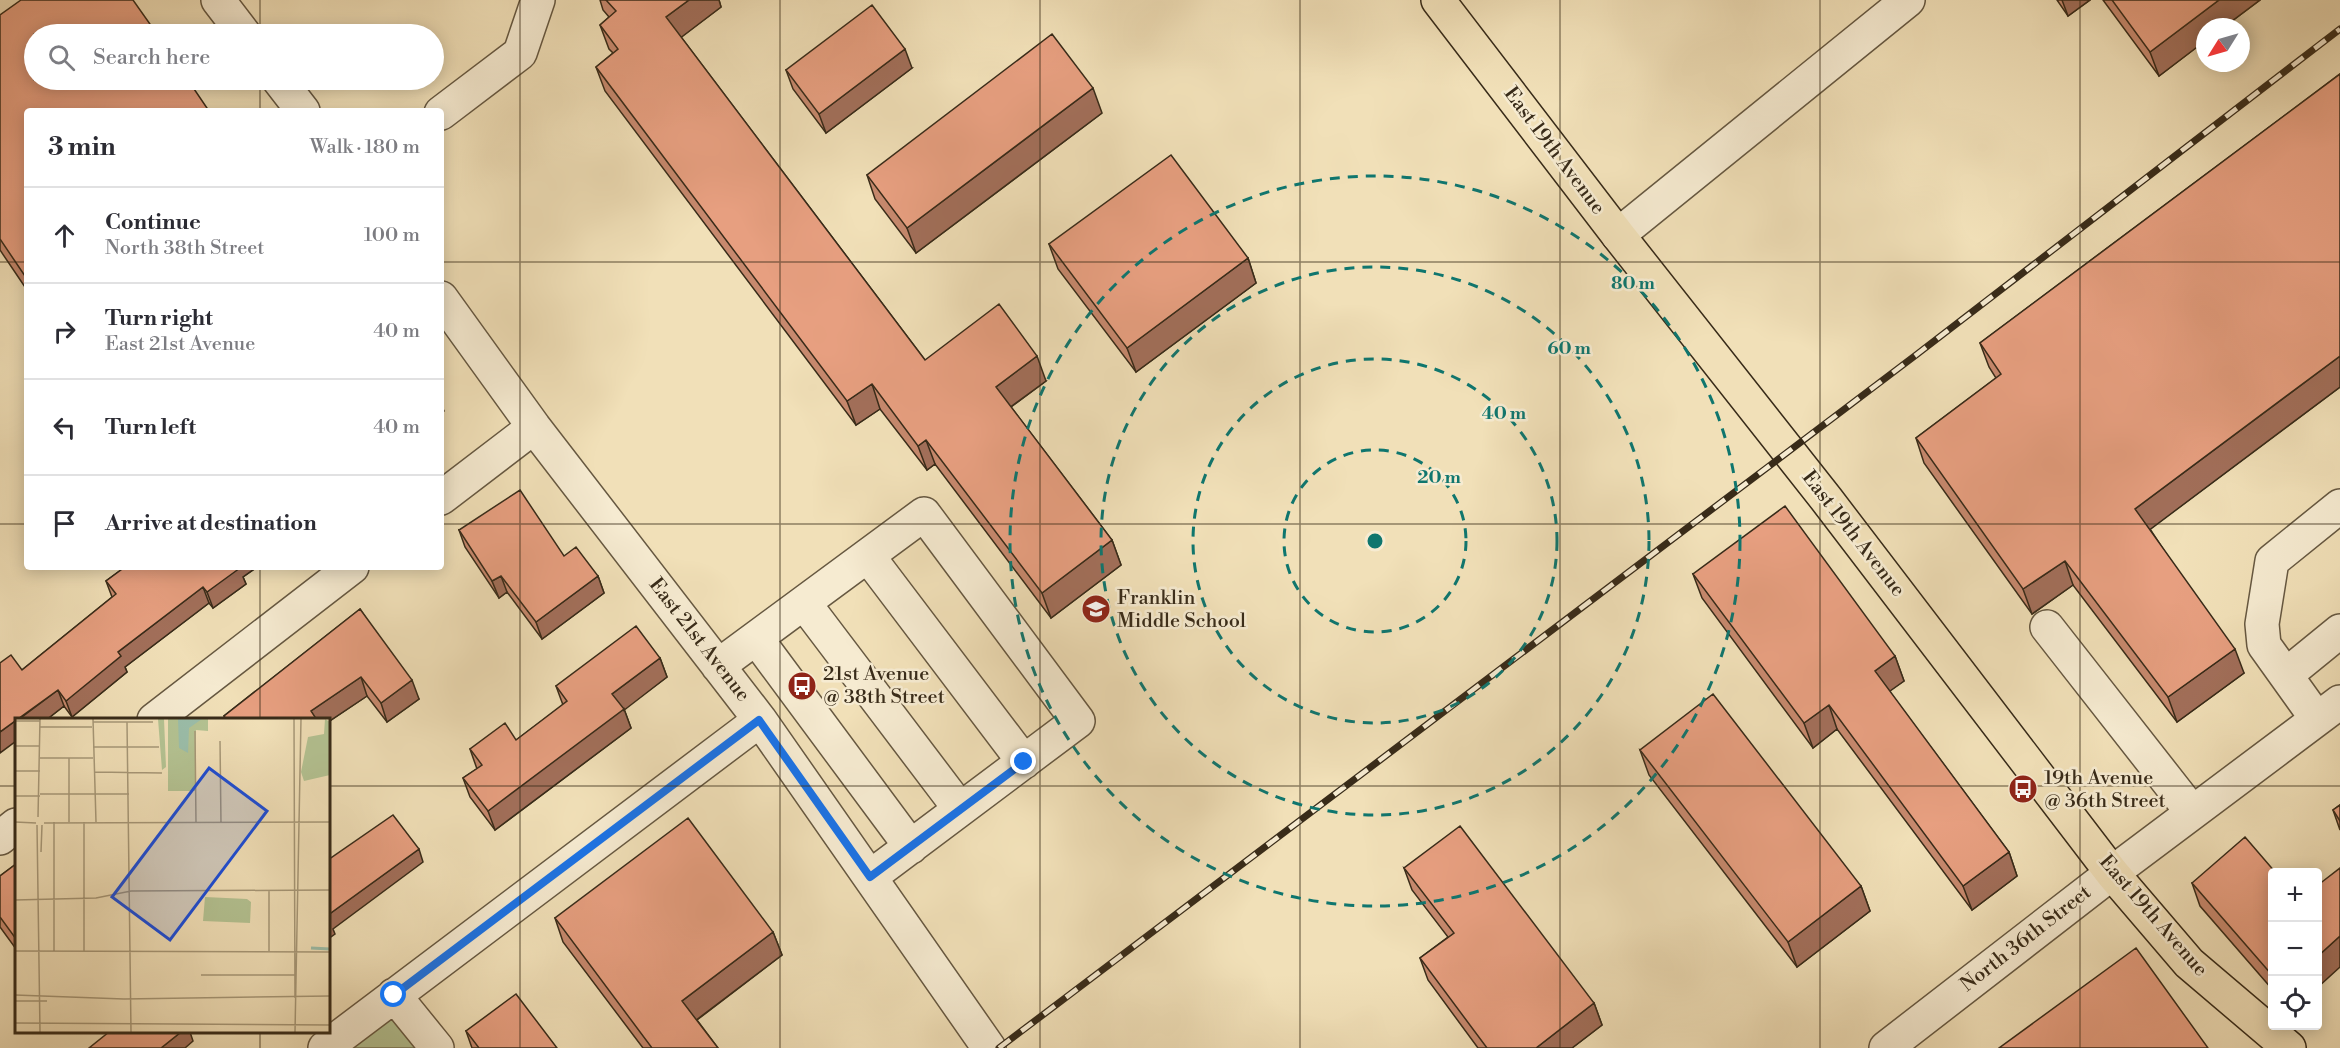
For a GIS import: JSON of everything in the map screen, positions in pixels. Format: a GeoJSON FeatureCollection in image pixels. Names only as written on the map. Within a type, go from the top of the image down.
{"type":"FeatureCollection","features":[{"type":"Feature","properties":{"kind":"main road","name":"East 19th Avenue"},"geometry":{"type":"LineString","coordinates":[[1438,0],[1618,235],[1827,500],[2112,873],[2188,963],[2289,1048]]}},
{"type":"Feature","properties":{"kind":"street"},"geometry":{"type":"LineString","coordinates":[[218,0],[236,24]]}},
{"type":"Feature","properties":{"kind":"street"},"geometry":{"type":"LineString","coordinates":[[444,111],[520,53],[538,0]]}},
{"type":"Feature","properties":{"kind":"street"},"geometry":{"type":"LineString","coordinates":[[1618,235],[1908,0]]}},
{"type":"Feature","properties":{"kind":"street"},"geometry":{"type":"LineString","coordinates":[[287,90],[301,108]]}},
{"type":"Feature","properties":{"kind":"street","name":"East 21st Avenue"},"geometry":{"type":"LineString","coordinates":[[444,302],[534,427],[759,720],[989,1048]]}},
{"type":"Feature","properties":{"kind":"street"},"geometry":{"type":"LineString","coordinates":[[444,496],[534,427]]}},
{"type":"Feature","properties":{"kind":"street"},"geometry":{"type":"LineString","coordinates":[[2329,710],[2286,675],[2264,645],[2262,624],[2272,561],[2340,506]]}},
{"type":"Feature","properties":{"kind":"street"},"geometry":{"type":"LineString","coordinates":[[718,666],[924,514],[1078,721],[870,877]]}},
{"type":"Feature","properties":{"kind":"street"},"geometry":{"type":"LineString","coordinates":[[868,556],[1024,762]]}},
{"type":"Feature","properties":{"kind":"street"},"geometry":{"type":"LineString","coordinates":[[157,718],[348,570]]}},
{"type":"Feature","properties":{"kind":"street"},"geometry":{"type":"LineString","coordinates":[[804,603],[960,809]]}},
{"type":"Feature","properties":{"kind":"street"},"geometry":{"type":"LineString","coordinates":[[2047,627],[2192,812]]}},
{"type":"Feature","properties":{"kind":"street"},"geometry":{"type":"LineString","coordinates":[[2286,675],[2340,631]]}},
{"type":"Feature","properties":{"kind":"street"},"geometry":{"type":"LineString","coordinates":[[756,638],[911,847]]}},
{"type":"Feature","properties":{"kind":"street","name":"North 36th Street"},"geometry":{"type":"LineString","coordinates":[[1886,1048],[2112,873],[2329,710]]}},
{"type":"Feature","properties":{"kind":"street"},"geometry":{"type":"LineString","coordinates":[[325,1048],[759,720]]}},
{"type":"Feature","properties":{"kind":"street"},"geometry":{"type":"LineString","coordinates":[[0,838],[15,826]]}},
{"type":"Feature","properties":{"kind":"street"},"geometry":{"type":"LineString","coordinates":[[394,995],[437,1048]]}},
{"type":"Feature","properties":{"kind":"green space"},"geometry":{"type":"Polygon","coordinates":[[[394,1005],[427,1048],[344,1048],[394,1005]]]}},
{"type":"Feature","properties":{"kind":"building"},"geometry":{"type":"Polygon","coordinates":[[[21,0],[133,0],[150,24],[24,24],[24,90],[195,90],[207,108],[24,108],[24,275],[0,239],[0,15],[21,0]]]}},
{"type":"Feature","properties":{"kind":"building"},"geometry":{"type":"Polygon","coordinates":[[[606,0],[689,0],[666,17],[925,360],[999,304],[1037,356],[996,387],[1112,540],[1042,593],[926,440],[918,446],[872,384],[847,401],[596,67],[618,49],[600,25],[616,11],[606,0]]]}},
{"type":"Feature","properties":{"kind":"building"},"geometry":{"type":"Polygon","coordinates":[[[2112,0],[2219,0],[2150,52],[2112,0]]]}},
{"type":"Feature","properties":{"kind":"building"},"geometry":{"type":"Polygon","coordinates":[[[872,5],[905,49],[819,114],[786,70],[872,5]]]}},
{"type":"Feature","properties":{"kind":"building"},"geometry":{"type":"Polygon","coordinates":[[[1052,34],[1093,88],[907,228],[867,175],[1052,34]]]}},
{"type":"Feature","properties":{"kind":"building"},"geometry":{"type":"Polygon","coordinates":[[[2340,74],[2340,356],[2135,509],[2235,649],[2168,697],[2065,561],[2023,589],[1916,438],[2001,374],[1980,343],[2340,74]]]}},
{"type":"Feature","properties":{"kind":"building"},"geometry":{"type":"Polygon","coordinates":[[[1171,155],[1248,258],[1127,348],[1049,244],[1171,155]]]}},
{"type":"Feature","properties":{"kind":"building"},"geometry":{"type":"Polygon","coordinates":[[[520,490],[564,556],[576,547],[598,576],[536,622],[501,576],[492,581],[459,530],[520,490]]]}},
{"type":"Feature","properties":{"kind":"building"},"geometry":{"type":"Polygon","coordinates":[[[1785,506],[1895,656],[1875,671],[2009,852],[1963,886],[1829,705],[1804,723],[1693,574],[1785,506]]]}},
{"type":"Feature","properties":{"kind":"building"},"geometry":{"type":"Polygon","coordinates":[[[121,570],[237,570],[207,592],[203,587],[118,652],[121,656],[66,701],[58,690],[19,718],[15,718],[15,721],[0,732],[0,663],[11,655],[22,670],[116,594],[106,581],[121,570]]]}},
{"type":"Feature","properties":{"kind":"building"},"geometry":{"type":"Polygon","coordinates":[[[360,609],[412,680],[381,703],[361,677],[311,711],[316,718],[226,718],[224,716],[360,609]]]}},
{"type":"Feature","properties":{"kind":"building"},"geometry":{"type":"Polygon","coordinates":[[[636,626],[660,658],[612,694],[624,709],[488,811],[463,778],[482,765],[470,749],[505,723],[516,740],[567,701],[556,686],[636,626]]]}},
{"type":"Feature","properties":{"kind":"building"},"geometry":{"type":"Polygon","coordinates":[[[1713,694],[1861,886],[1788,942],[1640,750],[1713,694]]]}},
{"type":"Feature","properties":{"kind":"building"},"geometry":{"type":"Polygon","coordinates":[[[2340,805],[2340,821],[2333,810],[2340,805]]]}},
{"type":"Feature","properties":{"kind":"building"},"geometry":{"type":"Polygon","coordinates":[[[393,815],[419,849],[330,914],[330,859],[393,815]]]}},
{"type":"Feature","properties":{"kind":"building"},"geometry":{"type":"Polygon","coordinates":[[[688,818],[773,932],[682,1001],[718,1048],[652,1048],[555,918],[688,818]]]}},
{"type":"Feature","properties":{"kind":"building"},"geometry":{"type":"Polygon","coordinates":[[[1460,826],[1594,1003],[1536,1048],[1487,1048],[1420,958],[1454,933],[1404,868],[1460,826]]]}},
{"type":"Feature","properties":{"kind":"building"},"geometry":{"type":"Polygon","coordinates":[[[2245,837],[2272,868],[2268,868],[2268,970],[2192,883],[2245,837]]]}},
{"type":"Feature","properties":{"kind":"building"},"geometry":{"type":"Polygon","coordinates":[[[15,865],[15,938],[0,917],[0,876],[15,865]]]}},
{"type":"Feature","properties":{"kind":"building"},"geometry":{"type":"Polygon","coordinates":[[[2340,868],[2340,936],[2322,952],[2322,922],[2322,882],[2340,868]]]}},
{"type":"Feature","properties":{"kind":"building"},"geometry":{"type":"Polygon","coordinates":[[[2136,948],[2208,1048],[1999,1048],[2136,948]]]}},
{"type":"Feature","properties":{"kind":"building"},"geometry":{"type":"Polygon","coordinates":[[[516,994],[557,1048],[479,1048],[466,1031],[516,994]]]}},
{"type":"Feature","properties":{"kind":"building"},"geometry":{"type":"Polygon","coordinates":[[[108,1033],[180,1033],[161,1048],[89,1048],[108,1033]]]}},
{"type":"Feature","properties":{"kind":"railway"},"geometry":{"type":"LineString","coordinates":[[999,1048],[1916,355],[2340,29]]}},
{"type":"Feature","properties":{"kind":"place","name":"Franklin Middle School"},"geometry":{"type":"Point","coordinates":[1096,609]}},
{"type":"Feature","properties":{"kind":"place","name":"21st Avenue @ 38th Street"},"geometry":{"type":"Point","coordinates":[802,686]}},
{"type":"Feature","properties":{"kind":"place","name":"19th Avenue @ 36th Street"},"geometry":{"type":"Point","coordinates":[2023,789]}},
{"type":"Feature","properties":{"kind":"route"},"geometry":{"type":"LineString","coordinates":[[394,995],[759,720],[870,877],[1024,762]]}}]}
